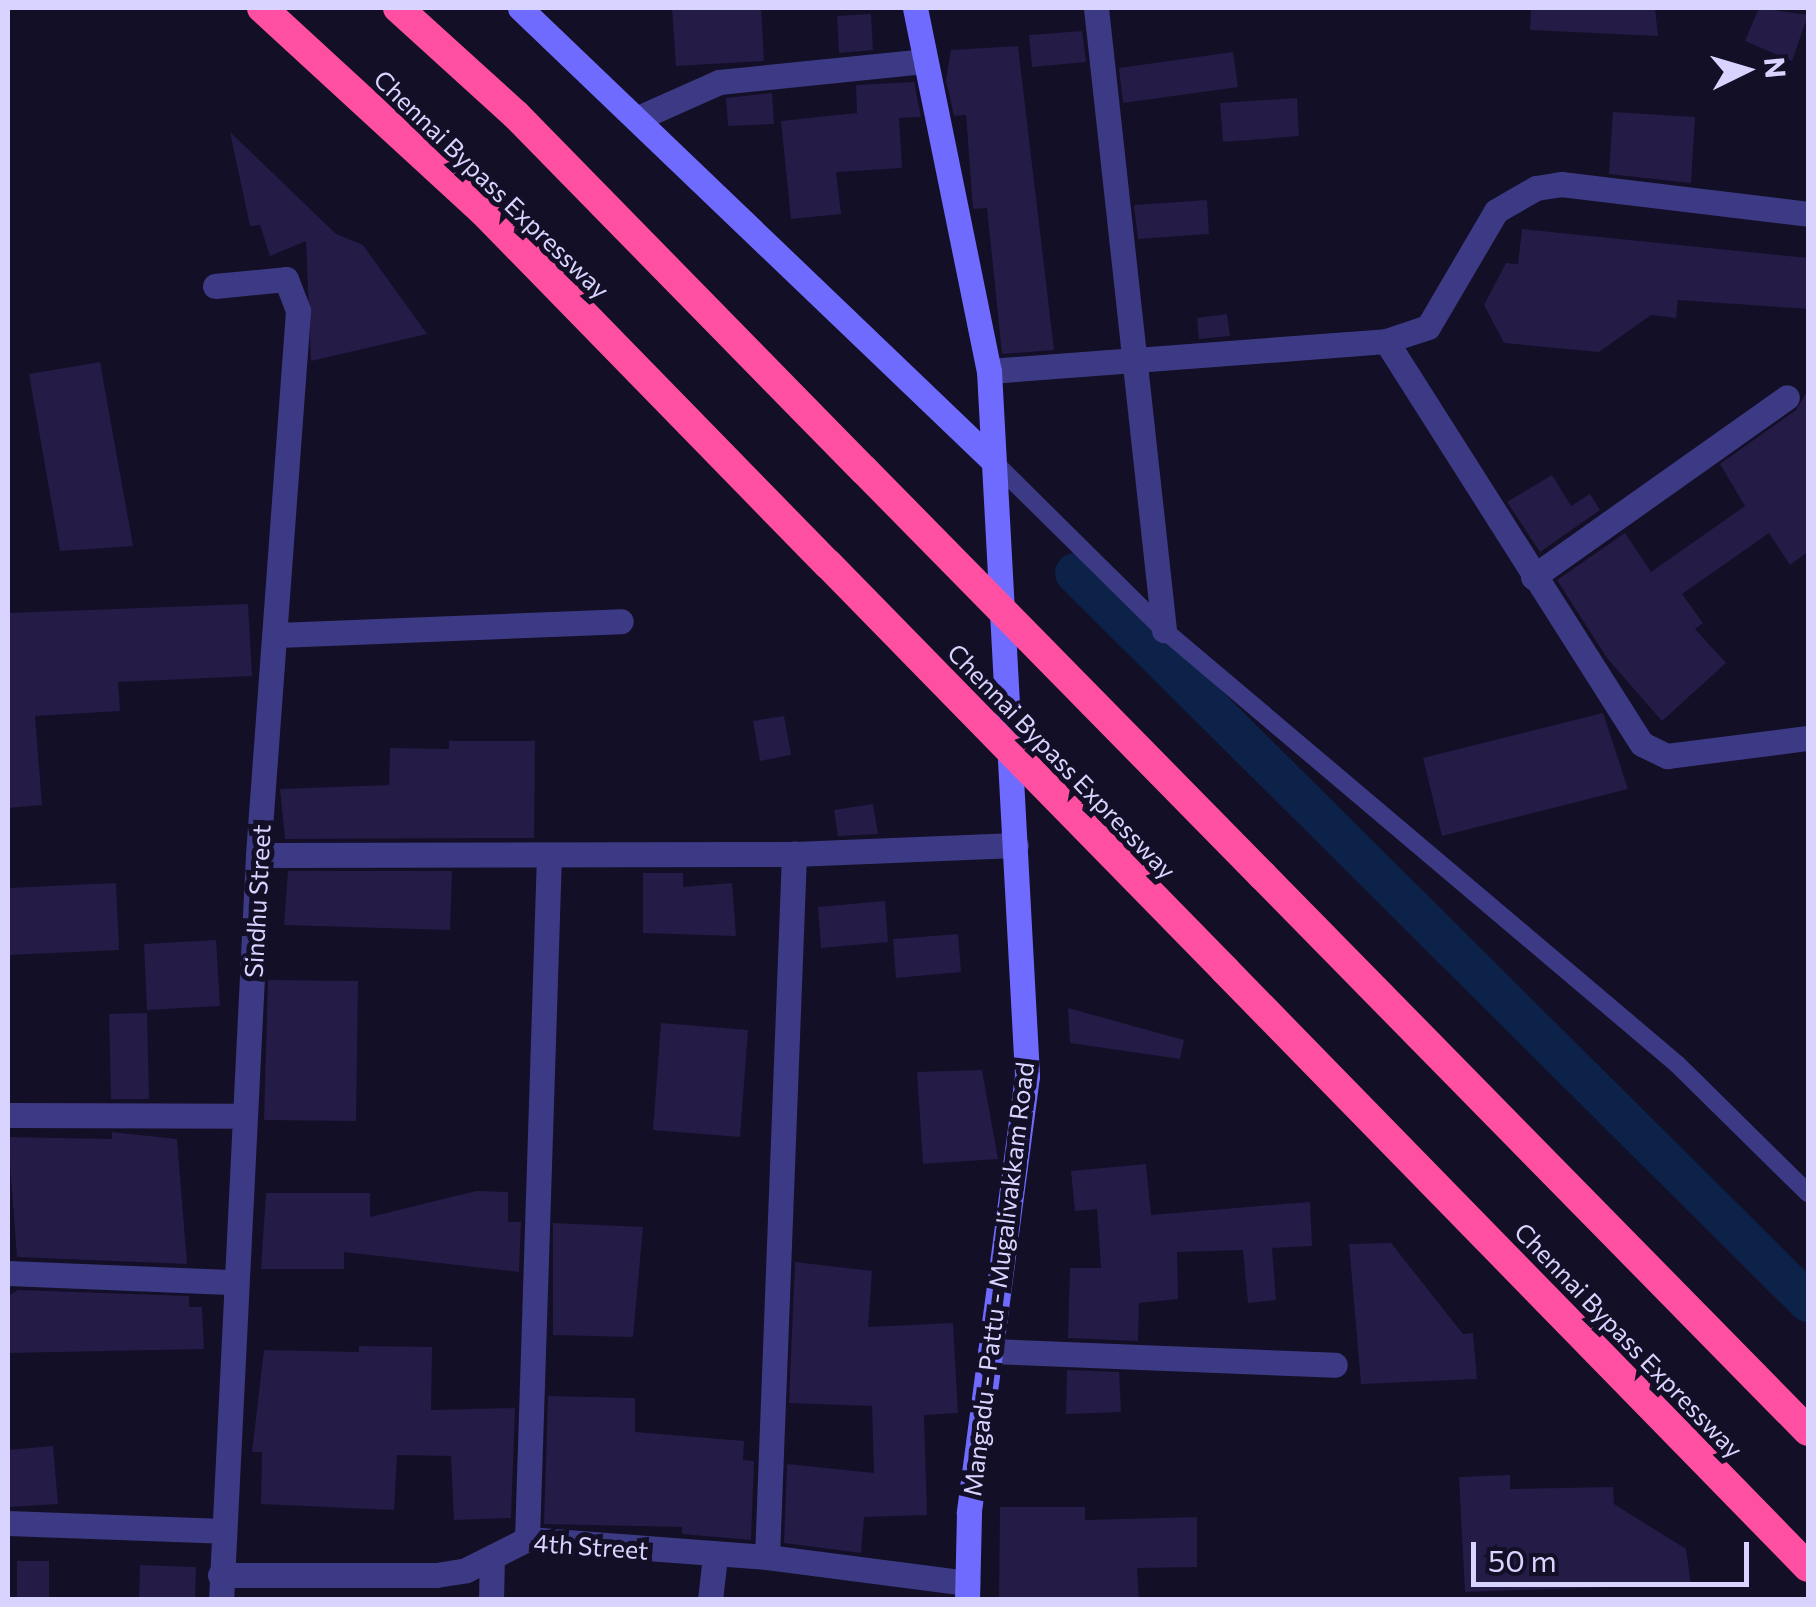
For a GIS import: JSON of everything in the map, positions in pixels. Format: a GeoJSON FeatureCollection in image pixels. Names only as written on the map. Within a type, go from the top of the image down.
{"type":"FeatureCollection","features":[{"type":"Feature","properties":{"kind":"highway","name":"Chennai Bypass Expressway"},"geometry":{"type":"LineString","coordinates":[[262,8],[483,211],[1808,1566]]}},
{"type":"Feature","properties":{"kind":"highway"},"geometry":{"type":"LineString","coordinates":[[398,8],[516,115],[1808,1431]]}},
{"type":"Feature","properties":{"kind":"street"},"geometry":{"type":"LineString","coordinates":[[520,8],[992,460]]}},
{"type":"Feature","properties":{"kind":"street","name":"Mangadu - Pattu - Mugalivakkam Road"},"geometry":{"type":"LineString","coordinates":[[915,8],[988,371],[1027,1076],[990,1351],[967,1591]]}},
{"type":"Feature","properties":{"kind":"street"},"geometry":{"type":"LineString","coordinates":[[1096,8],[1164,630]]}},
{"type":"Feature","properties":{"kind":"street"},"geometry":{"type":"LineString","coordinates":[[636,118],[719,82],[924,61]]}},
{"type":"Feature","properties":{"kind":"street"},"geometry":{"type":"LineString","coordinates":[[988,371],[1136,364],[1386,341],[1428,327],[1496,211],[1536,188],[1562,184],[1808,214]]}},
{"type":"Feature","properties":{"kind":"street","name":"Sindhu Street"},"geometry":{"type":"LineString","coordinates":[[215,286],[273,275],[295,291],[278,634],[258,855],[221,1588]]}},
{"type":"Feature","properties":{"kind":"street"},"geometry":{"type":"LineString","coordinates":[[1386,341],[1533,577],[1654,752],[1808,738]]}},
{"type":"Feature","properties":{"kind":"street"},"geometry":{"type":"LineString","coordinates":[[1533,577],[1787,397]]}},
{"type":"Feature","properties":{"kind":"street"},"geometry":{"type":"LineString","coordinates":[[278,634],[621,622]]}},
{"type":"Feature","properties":{"kind":"street"},"geometry":{"type":"LineString","coordinates":[[258,855],[794,854],[1016,844]]}},
{"type":"Feature","properties":{"kind":"street"},"geometry":{"type":"LineString","coordinates":[[767,1557],[794,854]]}},
{"type":"Feature","properties":{"kind":"street"},"geometry":{"type":"LineString","coordinates":[[528,1539],[549,856]]}},
{"type":"Feature","properties":{"kind":"street"},"geometry":{"type":"LineString","coordinates":[[8,1115],[245,1116]]}},
{"type":"Feature","properties":{"kind":"street"},"geometry":{"type":"LineString","coordinates":[[8,1273],[236,1282]]}},
{"type":"Feature","properties":{"kind":"street"},"geometry":{"type":"LineString","coordinates":[[990,1351],[1335,1365]]}},
{"type":"Feature","properties":{"kind":"street"},"geometry":{"type":"LineString","coordinates":[[8,1523],[222,1531]]}},
{"type":"Feature","properties":{"kind":"street","name":"4th Street"},"geometry":{"type":"LineString","coordinates":[[221,1588],[436,1575],[492,1557],[528,1539],[767,1557],[967,1591]]}},
{"type":"Feature","properties":{"kind":"street"},"geometry":{"type":"LineString","coordinates":[[710,1600],[714,1556]]}},
{"type":"Feature","properties":{"kind":"street"},"geometry":{"type":"LineString","coordinates":[[491,1600],[492,1557]]}},
{"type":"Feature","properties":{"kind":"lane"},"geometry":{"type":"LineString","coordinates":[[992,460],[1164,630],[1677,1064],[1808,1193]]}},
{"type":"Feature","properties":{"kind":"building"},"geometry":{"type":"Polygon","coordinates":[[[672,8],[761,8],[764,61],[676,66],[672,8]]]}},
{"type":"Feature","properties":{"kind":"building"},"geometry":{"type":"Polygon","coordinates":[[[1531,8],[1655,8],[1658,36],[1530,30],[1531,8]]]}},
{"type":"Feature","properties":{"kind":"building"},"geometry":{"type":"Polygon","coordinates":[[[1759,8],[1808,15],[1792,61],[1745,41],[1759,8]]]}},
{"type":"Feature","properties":{"kind":"building"},"geometry":{"type":"Polygon","coordinates":[[[871,14],[873,50],[839,53],[837,16],[871,14]]]}},
{"type":"Feature","properties":{"kind":"building"},"geometry":{"type":"Polygon","coordinates":[[[1082,31],[1086,62],[1032,67],[1029,35],[1082,31]]]}},
{"type":"Feature","properties":{"kind":"building"},"geometry":{"type":"Polygon","coordinates":[[[1018,46],[1054,350],[1002,354],[987,208],[973,209],[966,115],[954,116],[946,80],[951,50],[1018,46]]]}},
{"type":"Feature","properties":{"kind":"building"},"geometry":{"type":"Polygon","coordinates":[[[1233,52],[1238,87],[1123,103],[1119,68],[1233,52]]]}},
{"type":"Feature","properties":{"kind":"building"},"geometry":{"type":"Polygon","coordinates":[[[914,82],[921,117],[899,118],[902,168],[836,172],[841,214],[791,219],[781,121],[857,113],[856,85],[914,82]]]}},
{"type":"Feature","properties":{"kind":"building"},"geometry":{"type":"Polygon","coordinates":[[[772,93],[774,124],[728,126],[726,98],[772,93]]]}},
{"type":"Feature","properties":{"kind":"building"},"geometry":{"type":"Polygon","coordinates":[[[1297,98],[1299,136],[1223,142],[1220,103],[1297,98]]]}},
{"type":"Feature","properties":{"kind":"building"},"geometry":{"type":"Polygon","coordinates":[[[1613,112],[1695,117],[1691,183],[1609,174],[1613,112]]]}},
{"type":"Feature","properties":{"kind":"building"},"geometry":{"type":"Polygon","coordinates":[[[230,132],[336,234],[363,245],[427,334],[311,361],[306,241],[270,256],[260,225],[250,226],[230,132]]]}},
{"type":"Feature","properties":{"kind":"building"},"geometry":{"type":"Polygon","coordinates":[[[1207,200],[1209,234],[1138,239],[1134,205],[1207,200]]]}},
{"type":"Feature","properties":{"kind":"building"},"geometry":{"type":"Polygon","coordinates":[[[1522,229],[1808,258],[1808,309],[1678,300],[1676,318],[1651,315],[1599,352],[1504,343],[1484,305],[1506,263],[1518,264],[1522,229]]]}},
{"type":"Feature","properties":{"kind":"building"},"geometry":{"type":"Polygon","coordinates":[[[1227,314],[1230,336],[1199,339],[1197,318],[1227,314]]]}},
{"type":"Feature","properties":{"kind":"building"},"geometry":{"type":"Polygon","coordinates":[[[100,362],[133,546],[60,551],[29,374],[100,362]]]}},
{"type":"Feature","properties":{"kind":"building"},"geometry":{"type":"Polygon","coordinates":[[[1808,390],[1808,552],[1790,565],[1769,533],[1682,594],[1703,623],[1695,629],[1726,663],[1662,721],[1607,658],[1557,580],[1625,533],[1651,572],[1745,506],[1720,464],[1796,410],[1808,390]]]}},
{"type":"Feature","properties":{"kind":"building"},"geometry":{"type":"Polygon","coordinates":[[[1552,475],[1571,506],[1590,494],[1600,510],[1540,552],[1507,502],[1552,475]]]}},
{"type":"Feature","properties":{"kind":"building"},"geometry":{"type":"Polygon","coordinates":[[[248,604],[252,676],[118,682],[120,711],[35,716],[42,805],[8,808],[8,613],[248,604]]]}},
{"type":"Feature","properties":{"kind":"building"},"geometry":{"type":"Polygon","coordinates":[[[1603,713],[1628,789],[1442,836],[1423,758],[1603,713]]]}},
{"type":"Feature","properties":{"kind":"building"},"geometry":{"type":"Polygon","coordinates":[[[784,716],[791,755],[760,761],[753,721],[784,716]]]}},
{"type":"Feature","properties":{"kind":"building"},"geometry":{"type":"Polygon","coordinates":[[[449,741],[535,741],[534,838],[285,839],[280,789],[389,785],[390,748],[449,749],[449,741]]]}},
{"type":"Feature","properties":{"kind":"building"},"geometry":{"type":"Polygon","coordinates":[[[873,804],[878,834],[838,836],[834,810],[873,804]]]}},
{"type":"Feature","properties":{"kind":"building"},"geometry":{"type":"Polygon","coordinates":[[[288,871],[452,871],[450,930],[284,925],[288,871]]]}},
{"type":"Feature","properties":{"kind":"building"},"geometry":{"type":"Polygon","coordinates":[[[643,873],[683,873],[683,887],[732,883],[736,936],[643,933],[643,873]]]}},
{"type":"Feature","properties":{"kind":"building"},"geometry":{"type":"Polygon","coordinates":[[[116,883],[119,950],[8,955],[8,888],[116,883]]]}},
{"type":"Feature","properties":{"kind":"building"},"geometry":{"type":"Polygon","coordinates":[[[885,901],[888,942],[821,948],[818,907],[885,901]]]}},
{"type":"Feature","properties":{"kind":"building"},"geometry":{"type":"Polygon","coordinates":[[[958,934],[961,972],[896,978],[893,939],[958,934]]]}},
{"type":"Feature","properties":{"kind":"building"},"geometry":{"type":"Polygon","coordinates":[[[216,940],[220,1006],[147,1010],[144,944],[216,940]]]}},
{"type":"Feature","properties":{"kind":"building"},"geometry":{"type":"Polygon","coordinates":[[[268,980],[358,981],[356,1121],[264,1120],[268,980]]]}},
{"type":"Feature","properties":{"kind":"building"},"geometry":{"type":"Polygon","coordinates":[[[1068,1008],[1184,1040],[1180,1059],[1070,1043],[1068,1008]]]}},
{"type":"Feature","properties":{"kind":"building"},"geometry":{"type":"Polygon","coordinates":[[[147,1013],[149,1099],[111,1099],[109,1014],[147,1013]]]}},
{"type":"Feature","properties":{"kind":"building"},"geometry":{"type":"Polygon","coordinates":[[[661,1023],[748,1030],[740,1137],[653,1130],[661,1023]]]}},
{"type":"Feature","properties":{"kind":"building"},"geometry":{"type":"Polygon","coordinates":[[[982,1070],[998,1159],[923,1164],[917,1072],[982,1070]]]}},
{"type":"Feature","properties":{"kind":"building"},"geometry":{"type":"Polygon","coordinates":[[[112,1132],[177,1139],[187,1264],[17,1257],[8,1137],[112,1139],[112,1132]]]}},
{"type":"Feature","properties":{"kind":"building"},"geometry":{"type":"Polygon","coordinates":[[[1146,1164],[1151,1215],[1310,1202],[1312,1246],[1272,1248],[1276,1300],[1248,1303],[1243,1250],[1177,1252],[1178,1299],[1139,1303],[1138,1341],[1068,1338],[1070,1268],[1101,1268],[1097,1209],[1075,1211],[1071,1171],[1146,1164]]]}},
{"type":"Feature","properties":{"kind":"building"},"geometry":{"type":"Polygon","coordinates":[[[476,1191],[508,1192],[508,1222],[521,1222],[519,1272],[344,1252],[344,1269],[261,1269],[266,1193],[370,1193],[370,1217],[476,1191]]]}},
{"type":"Feature","properties":{"kind":"building"},"geometry":{"type":"Polygon","coordinates":[[[553,1223],[643,1227],[633,1337],[553,1335],[553,1223]]]}},
{"type":"Feature","properties":{"kind":"building"},"geometry":{"type":"Polygon","coordinates":[[[1391,1243],[1463,1334],[1473,1333],[1477,1379],[1361,1384],[1349,1244],[1391,1243]]]}},
{"type":"Feature","properties":{"kind":"building"},"geometry":{"type":"Polygon","coordinates":[[[795,1262],[872,1271],[868,1327],[953,1323],[958,1413],[924,1415],[927,1515],[864,1517],[861,1553],[784,1543],[787,1464],[874,1473],[872,1406],[789,1403],[795,1262]]]}},
{"type":"Feature","properties":{"kind":"building"},"geometry":{"type":"Polygon","coordinates":[[[18,1290],[189,1296],[189,1307],[202,1307],[204,1349],[8,1353],[8,1296],[18,1290]]]}},
{"type":"Feature","properties":{"kind":"building"},"geometry":{"type":"Polygon","coordinates":[[[359,1346],[432,1347],[431,1410],[515,1408],[511,1518],[454,1520],[451,1456],[397,1455],[394,1510],[261,1504],[262,1452],[252,1452],[264,1350],[359,1352],[359,1346]]]}},
{"type":"Feature","properties":{"kind":"building"},"geometry":{"type":"Polygon","coordinates":[[[1067,1370],[1119,1372],[1121,1412],[1066,1414],[1067,1370]]]}},
{"type":"Feature","properties":{"kind":"building"},"geometry":{"type":"Polygon","coordinates":[[[548,1396],[635,1398],[635,1432],[744,1441],[743,1460],[754,1461],[751,1540],[682,1534],[682,1527],[544,1524],[548,1396]]]}},
{"type":"Feature","properties":{"kind":"building"},"geometry":{"type":"Polygon","coordinates":[[[53,1446],[58,1504],[8,1507],[8,1450],[53,1446]]]}},
{"type":"Feature","properties":{"kind":"building"},"geometry":{"type":"Polygon","coordinates":[[[1510,1475],[1510,1489],[1613,1487],[1614,1504],[1686,1549],[1691,1584],[1465,1592],[1459,1477],[1510,1475]]]}},
{"type":"Feature","properties":{"kind":"building"},"geometry":{"type":"Polygon","coordinates":[[[1000,1507],[1085,1507],[1085,1520],[1197,1517],[1197,1567],[1137,1568],[1139,1600],[999,1600],[1000,1507]]]}},
{"type":"Feature","properties":{"kind":"building"},"geometry":{"type":"Polygon","coordinates":[[[17,1561],[49,1561],[49,1600],[17,1600],[17,1561]]]}},
{"type":"Feature","properties":{"kind":"building"},"geometry":{"type":"Polygon","coordinates":[[[140,1565],[196,1567],[195,1600],[139,1600],[140,1565]]]}},
{"type":"Feature","properties":{"kind":"waterway"},"geometry":{"type":"LineString","coordinates":[[1075,573],[1808,1302]]}}]}
